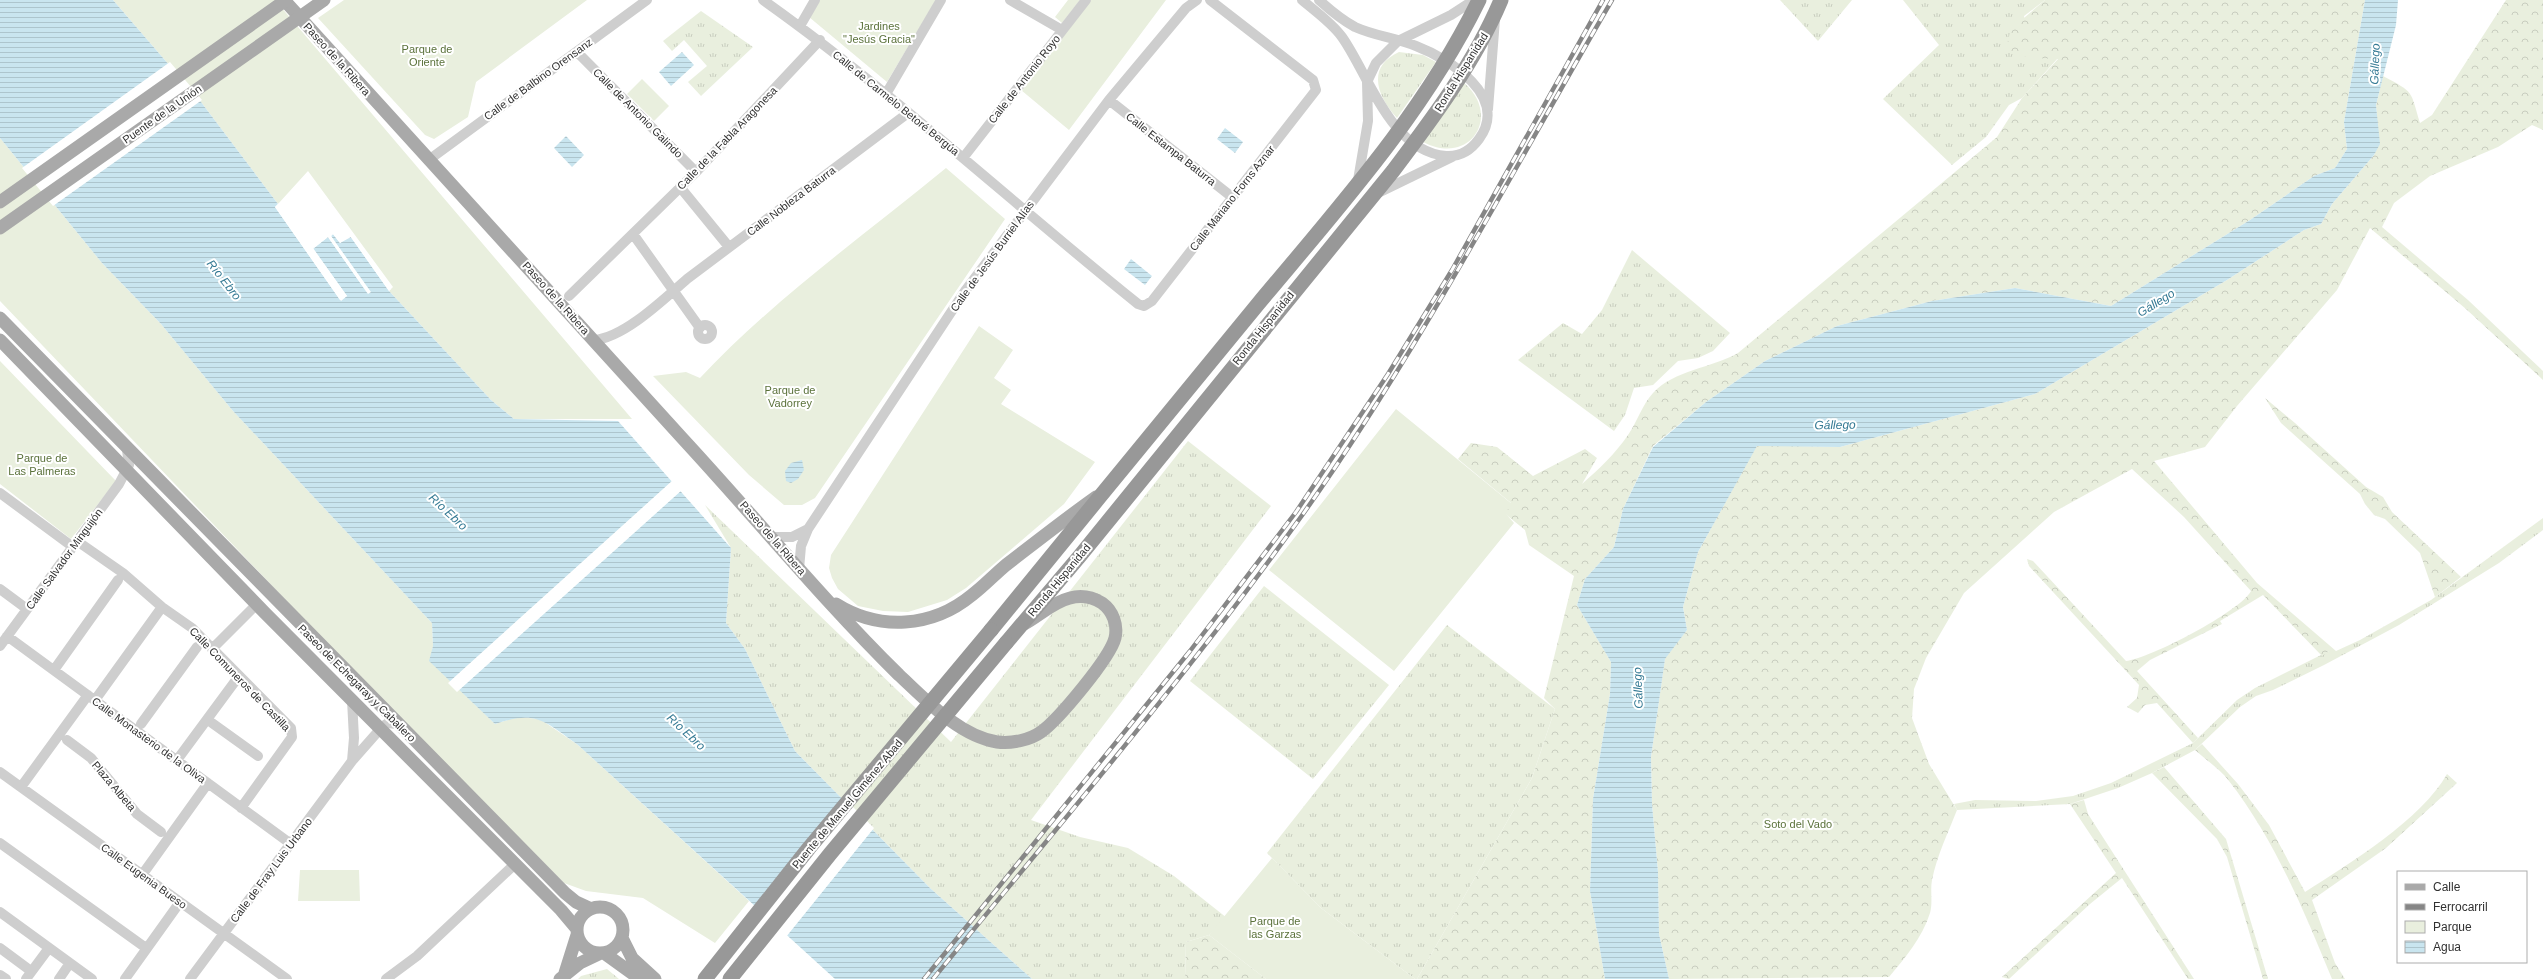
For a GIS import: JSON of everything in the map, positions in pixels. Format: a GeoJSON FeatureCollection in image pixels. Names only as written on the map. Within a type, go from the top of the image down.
{"type":"FeatureCollection","features":[{"type":"Feature","properties":{"kind":"highway","name":"Ronda Hispanidad"},"geometry":{"type":"LineString","coordinates":[[991,630],[1358,182],[1399,129],[1446,62],[1479,0]]}},
{"type":"Feature","properties":{"kind":"highway","name":"Ronda Hispanidad"},"geometry":{"type":"LineString","coordinates":[[1006,643],[1079,557],[1373,195],[1414,142],[1461,73],[1495,14],[1501,0]]}},
{"type":"Feature","properties":{"kind":"highway","name":"Puente de Manuel Giménez Abad"},"geometry":{"type":"LineString","coordinates":[[705,979],[809,848],[991,630]]}},
{"type":"Feature","properties":{"kind":"highway","name":"Puente de Manuel Giménez Abad"},"geometry":{"type":"LineString","coordinates":[[730,979],[830,854],[1006,643]]}},
{"type":"Feature","properties":{"kind":"main road","name":"Paseo de la Ribera"},"geometry":{"type":"LineString","coordinates":[[285,0],[773,537],[826,598],[882,657],[937,709],[976,735],[1000,743],[1030,738],[1040,733],[1051,724],[1107,654],[1114,643],[1116,628],[1106,606],[1092,598],[1080,596],[1062,601],[1019,627]]}},
{"type":"Feature","properties":{"kind":"main road","name":"Puente de la Unión"},"geometry":{"type":"LineString","coordinates":[[0,202],[285,0]]}},
{"type":"Feature","properties":{"kind":"main road","name":"Puente de la Unión"},"geometry":{"type":"LineString","coordinates":[[0,228],[324,0]]}},
{"type":"Feature","properties":{"kind":"main road","name":"Paseo de Echegaray y Caballero"},"geometry":{"type":"LineString","coordinates":[[0,318],[127,450],[565,893],[576,902],[591,909]]}},
{"type":"Feature","properties":{"kind":"main road","name":"Paseo de Echegaray y Caballero"},"geometry":{"type":"LineString","coordinates":[[0,340],[380,729],[569,918],[577,932]]}},
{"type":"Feature","properties":{"kind":"main road"},"geometry":{"type":"LineString","coordinates":[[826,598],[861,617],[876,621],[895,623],[937,615],[971,596],[1052,528],[1106,490]]}},
{"type":"Feature","properties":{"kind":"main road"},"geometry":{"type":"LineString","coordinates":[[604,907],[614,912],[623,925],[622,938],[615,948],[580,963],[562,977],[583,915],[591,909],[604,907]]}},
{"type":"Feature","properties":{"kind":"main road"},"geometry":{"type":"LineString","coordinates":[[577,932],[580,941],[589,950],[602,953],[640,979]]}},
{"type":"Feature","properties":{"kind":"main road"},"geometry":{"type":"LineString","coordinates":[[622,938],[632,958],[655,979]]}},
{"type":"Feature","properties":{"kind":"street","name":"Calle de Balbino Orensanz"},"geometry":{"type":"LineString","coordinates":[[430,159],[646,0]]}},
{"type":"Feature","properties":{"kind":"street","name":"Calle de Carmelo Betoré Bergúa"},"geometry":{"type":"LineString","coordinates":[[763,0],[820,40],[963,158],[1024,212],[1138,304],[1148,305]]}},
{"type":"Feature","properties":{"kind":"street"},"geometry":{"type":"LineString","coordinates":[[800,26],[815,0]]}},
{"type":"Feature","properties":{"kind":"street"},"geometry":{"type":"LineString","coordinates":[[886,94],[941,0]]}},
{"type":"Feature","properties":{"kind":"street"},"geometry":{"type":"LineString","coordinates":[[1010,0],[1062,30]]}},
{"type":"Feature","properties":{"kind":"street","name":"Calle de Antonio Royo"},"geometry":{"type":"LineString","coordinates":[[963,158],[1086,0]]}},
{"type":"Feature","properties":{"kind":"street","name":"Calle de Jesús Burriel Alías"},"geometry":{"type":"LineString","coordinates":[[800,569],[801,546],[808,529],[965,291],[1110,100],[1186,8],[1197,0]]}},
{"type":"Feature","properties":{"kind":"street","name":"Calle Mariano Forns Aznar"},"geometry":{"type":"LineString","coordinates":[[1148,305],[1316,90],[1313,80],[1210,0]]}},
{"type":"Feature","properties":{"kind":"street"},"geometry":{"type":"LineString","coordinates":[[1302,0],[1332,26],[1349,47],[1367,82],[1399,129],[1414,142],[1435,154],[1454,156]]}},
{"type":"Feature","properties":{"kind":"street"},"geometry":{"type":"LineString","coordinates":[[1319,0],[1354,26],[1422,48],[1446,62],[1478,88],[1488,110]]}},
{"type":"Feature","properties":{"kind":"street"},"geometry":{"type":"LineString","coordinates":[[1358,182],[1368,121],[1367,82],[1376,62],[1398,41],[1451,15],[1474,0]]}},
{"type":"Feature","properties":{"kind":"street"},"geometry":{"type":"LineString","coordinates":[[1373,195],[1412,174],[1466,151],[1478,140],[1486,127],[1495,14]]}},
{"type":"Feature","properties":{"kind":"street","name":"Calle de la Fabla Aragonesa"},"geometry":{"type":"LineString","coordinates":[[569,296],[696,172],[820,40]]}},
{"type":"Feature","properties":{"kind":"street","name":"Calle de Antonio Galindo"},"geometry":{"type":"LineString","coordinates":[[579,54],[696,172]]}},
{"type":"Feature","properties":{"kind":"street","name":"Calle Estampa Baturra"},"geometry":{"type":"LineString","coordinates":[[1110,100],[1232,197]]}},
{"type":"Feature","properties":{"kind":"street","name":"Calle Nobleza Baturra"},"geometry":{"type":"LineString","coordinates":[[594,340],[612,337],[908,113]]}},
{"type":"Feature","properties":{"kind":"street"},"geometry":{"type":"LineString","coordinates":[[680,187],[729,247]]}},
{"type":"Feature","properties":{"kind":"street"},"geometry":{"type":"LineString","coordinates":[[633,234],[700,328]]}},
{"type":"Feature","properties":{"kind":"street"},"geometry":{"type":"LineString","coordinates":[[0,329],[19,338]]}},
{"type":"Feature","properties":{"kind":"street"},"geometry":{"type":"LineString","coordinates":[[607,354],[612,337]]}},
{"type":"Feature","properties":{"kind":"street"},"geometry":{"type":"LineString","coordinates":[[127,450],[127,471]]}},
{"type":"Feature","properties":{"kind":"street","name":"Calle Salvador Minguijón"},"geometry":{"type":"LineString","coordinates":[[0,646],[127,471]]}},
{"type":"Feature","properties":{"kind":"street","name":"Calle Comuneros de Castilla"},"geometry":{"type":"LineString","coordinates":[[0,493],[75,544],[124,573],[162,607],[192,628],[291,728],[293,733],[292,738],[241,808]]}},
{"type":"Feature","properties":{"kind":"street"},"geometry":{"type":"LineString","coordinates":[[773,537],[792,537],[808,529]]}},
{"type":"Feature","properties":{"kind":"street"},"geometry":{"type":"LineString","coordinates":[[54,670],[118,580]]}},
{"type":"Feature","properties":{"kind":"street"},"geometry":{"type":"LineString","coordinates":[[0,589],[27,609]]}},
{"type":"Feature","properties":{"kind":"street"},"geometry":{"type":"LineString","coordinates":[[212,649],[257,604]]}},
{"type":"Feature","properties":{"kind":"street"},"geometry":{"type":"LineString","coordinates":[[21,788],[162,607]]}},
{"type":"Feature","properties":{"kind":"street","name":"Calle Monasterio de la Oliva"},"geometry":{"type":"LineString","coordinates":[[7,636],[291,844]]}},
{"type":"Feature","properties":{"kind":"street"},"geometry":{"type":"LineString","coordinates":[[140,724],[197,647]]}},
{"type":"Feature","properties":{"kind":"street"},"geometry":{"type":"LineString","coordinates":[[177,760],[239,676]]}},
{"type":"Feature","properties":{"kind":"street"},"geometry":{"type":"LineString","coordinates":[[352,700],[354,738],[352,761]]}},
{"type":"Feature","properties":{"kind":"street"},"geometry":{"type":"LineString","coordinates":[[212,723],[258,756]]}},
{"type":"Feature","properties":{"kind":"street"},"geometry":{"type":"LineString","coordinates":[[380,729],[388,723],[397,724]]}},
{"type":"Feature","properties":{"kind":"street","name":"Calle de Fray Luis Urbano"},"geometry":{"type":"LineString","coordinates":[[190,979],[352,761],[380,729]]}},
{"type":"Feature","properties":{"kind":"street","name":"Plaza Albeta"},"geometry":{"type":"LineString","coordinates":[[67,740],[91,758],[137,814],[161,832]]}},
{"type":"Feature","properties":{"kind":"street","name":"Calle Eugenia Bueso"},"geometry":{"type":"LineString","coordinates":[[0,772],[287,979]]}},
{"type":"Feature","properties":{"kind":"street"},"geometry":{"type":"LineString","coordinates":[[142,875],[208,783]]}},
{"type":"Feature","properties":{"kind":"street"},"geometry":{"type":"LineString","coordinates":[[0,843],[146,948]]}},
{"type":"Feature","properties":{"kind":"street"},"geometry":{"type":"LineString","coordinates":[[386,979],[417,956],[515,864]]}},
{"type":"Feature","properties":{"kind":"street"},"geometry":{"type":"LineString","coordinates":[[125,979],[180,902]]}},
{"type":"Feature","properties":{"kind":"street"},"geometry":{"type":"LineString","coordinates":[[0,912],[92,979]]}},
{"type":"Feature","properties":{"kind":"street"},"geometry":{"type":"LineString","coordinates":[[0,948],[29,975],[49,948]]}},
{"type":"Feature","properties":{"kind":"street"},"geometry":{"type":"LineString","coordinates":[[59,979],[70,963]]}},
{"type":"Feature","properties":{"kind":"street"},"geometry":{"type":"LineString","coordinates":[[0,975],[6,979]]}},
{"type":"Feature","properties":{"kind":"green space"},"geometry":{"type":"Polygon","coordinates":[[[113,0],[275,0],[632,419],[514,419],[491,400],[389,291],[393,287],[308,171],[278,204],[201,102],[113,0]]]}},
{"type":"Feature","properties":{"kind":"green space","name":"Parque de Oriente"},"geometry":{"type":"Polygon","coordinates":[[[344,0],[587,0],[476,82],[468,117],[434,139],[425,135],[318,18],[344,0]]]}},
{"type":"Feature","properties":{"kind":"green space","name":"Jardines \"Jesús Gracia\""},"geometry":{"type":"Polygon","coordinates":[[[819,0],[936,0],[887,82],[809,17],[819,0]]]}},
{"type":"Feature","properties":{"kind":"green space"},"geometry":{"type":"Polygon","coordinates":[[[1068,0],[1080,0],[1062,23],[1055,17],[1068,0]]]}},
{"type":"Feature","properties":{"kind":"green space"},"geometry":{"type":"Polygon","coordinates":[[[1091,0],[1166,0],[1069,130],[1021,90],[1091,0]]]}},
{"type":"Feature","properties":{"kind":"green space"},"geometry":{"type":"Polygon","coordinates":[[[1780,0],[1852,0],[1818,41],[1780,0]]]}},
{"type":"Feature","properties":{"kind":"green space"},"geometry":{"type":"Polygon","coordinates":[[[1903,0],[2045,0],[2024,16],[2033,58],[2058,58],[2022,98],[2009,105],[1986,137],[1952,165],[1883,99],[1939,45],[1903,0]]]}},
{"type":"Feature","properties":{"kind":"green space"},"geometry":{"type":"Polygon","coordinates":[[[2045,0],[2365,0],[2344,122],[2347,149],[2335,168],[2314,176],[2250,220],[2111,306],[2015,288],[1932,301],[1837,326],[1765,361],[1706,402],[1653,446],[1623,509],[1614,547],[1585,579],[1577,605],[1611,662],[1610,694],[1593,799],[1590,891],[1605,979],[1417,979],[1532,778],[1555,709],[1544,698],[1574,576],[1529,545],[1525,530],[1504,513],[1511,503],[1458,459],[1471,443],[1497,447],[1533,476],[1585,449],[1597,458],[1582,484],[1618,449],[1631,430],[1649,398],[1662,385],[1682,374],[1738,353],[1997,137],[2022,98],[2058,59],[2033,58],[2005,52],[2011,29],[2045,0]]]}},
{"type":"Feature","properties":{"kind":"green space","name":"Soto del Vado"},"geometry":{"type":"Polygon","coordinates":[[[2506,0],[2543,0],[2543,130],[2532,125],[2498,147],[2430,176],[2394,203],[2382,227],[2468,300],[2543,371],[2543,380],[2466,309],[2370,228],[2337,290],[2237,406],[2205,447],[2154,461],[2257,583],[2336,651],[2329,651],[2322,656],[2263,595],[2220,621],[2222,624],[2150,660],[2137,671],[2198,738],[2193,743],[2157,703],[2145,705],[2138,713],[2127,707],[2137,698],[2139,685],[2029,566],[2027,559],[2033,561],[2126,661],[2154,652],[2193,633],[2244,600],[2251,591],[2184,517],[2132,469],[2054,512],[1964,593],[1926,658],[1914,689],[1912,718],[1929,764],[1957,810],[1934,871],[1931,884],[1931,909],[1927,922],[1912,947],[1889,977],[1669,979],[1659,934],[1658,872],[1652,804],[1651,757],[1665,658],[1687,630],[1683,607],[1698,552],[1757,445],[1840,447],[2035,394],[2227,280],[2304,230],[2321,224],[2332,204],[2374,155],[2379,144],[2376,105],[2383,76],[2401,86],[2410,94],[2420,123],[2432,115],[2506,0]]]}},
{"type":"Feature","properties":{"kind":"green space"},"geometry":{"type":"Polygon","coordinates":[[[701,11],[753,47],[701,96],[688,82],[707,66],[684,40],[672,51],[663,41],[701,11]]]}},
{"type":"Feature","properties":{"kind":"green space"},"geometry":{"type":"Polygon","coordinates":[[[1399,52],[1423,55],[1436,62],[1397,118],[1384,101],[1378,82],[1382,66],[1389,58],[1399,52]]]}},
{"type":"Feature","properties":{"kind":"green space"},"geometry":{"type":"Polygon","coordinates":[[[642,79],[669,106],[654,121],[627,94],[642,79]]]}},
{"type":"Feature","properties":{"kind":"green space"},"geometry":{"type":"Polygon","coordinates":[[[1464,83],[1475,96],[1480,109],[1480,122],[1476,134],[1467,143],[1455,148],[1440,148],[1423,142],[1464,83]]]}},
{"type":"Feature","properties":{"kind":"green space"},"geometry":{"type":"Polygon","coordinates":[[[0,138],[102,263],[161,324],[233,411],[432,623],[433,646],[430,661],[495,724],[517,717],[540,719],[578,745],[749,901],[715,943],[643,898],[586,891],[564,883],[344,661],[0,301],[0,138]]]}},
{"type":"Feature","properties":{"kind":"green space","name":"Parque de Vadorrey"},"geometry":{"type":"Polygon","coordinates":[[[946,168],[1005,219],[815,498],[802,505],[784,505],[749,475],[653,376],[686,372],[700,378],[728,349],[788,295],[946,168]]]}},
{"type":"Feature","properties":{"kind":"green space"},"geometry":{"type":"Polygon","coordinates":[[[1632,250],[1730,333],[1713,351],[1698,358],[1678,361],[1653,385],[1634,388],[1625,415],[1614,431],[1518,360],[1563,323],[1582,334],[1602,310],[1632,250]]]}},
{"type":"Feature","properties":{"kind":"green space"},"geometry":{"type":"Polygon","coordinates":[[[979,326],[1013,350],[994,378],[1011,390],[1001,404],[1095,462],[1064,504],[966,588],[947,600],[908,612],[883,611],[858,606],[838,589],[832,578],[829,568],[831,555],[979,326]]]}},
{"type":"Feature","properties":{"kind":"green space","name":"Parque de Las Palmeras"},"geometry":{"type":"Polygon","coordinates":[[[0,361],[116,481],[71,539],[0,484],[0,361]]]}},
{"type":"Feature","properties":{"kind":"green space"},"geometry":{"type":"Polygon","coordinates":[[[2265,398],[2366,487],[2383,497],[2392,512],[2461,577],[2435,597],[2420,553],[2385,519],[2374,515],[2365,504],[2360,494],[2281,423],[2265,398]]]}},
{"type":"Feature","properties":{"kind":"green space"},"geometry":{"type":"Polygon","coordinates":[[[1396,409],[1512,504],[1505,513],[1514,523],[1394,671],[1269,570],[1396,409]]]}},
{"type":"Feature","properties":{"kind":"green space"},"geometry":{"type":"Polygon","coordinates":[[[1188,441],[1271,506],[1031,820],[1080,837],[1128,848],[1174,876],[1227,918],[1209,935],[1186,942],[1185,979],[1032,979],[930,888],[795,751],[745,649],[726,623],[731,548],[705,505],[951,742],[1188,441]]]}},
{"type":"Feature","properties":{"kind":"green space"},"geometry":{"type":"Polygon","coordinates":[[[2543,518],[2543,530],[2499,563],[2399,625],[2324,665],[2273,690],[2256,696],[2240,707],[2195,750],[2152,773],[2118,788],[2070,804],[1957,810],[1954,804],[1975,800],[2036,801],[2073,796],[2111,783],[2193,743],[2237,700],[2255,688],[2329,651],[2336,651],[2360,640],[2431,600],[2543,518]]]}},
{"type":"Feature","properties":{"kind":"green space"},"geometry":{"type":"Polygon","coordinates":[[[1264,586],[1389,685],[1313,779],[1190,681],[1264,586]]]}},
{"type":"Feature","properties":{"kind":"green space"},"geometry":{"type":"Polygon","coordinates":[[[1447,625],[1555,709],[1532,778],[1417,979],[1415,979],[1321,908],[1267,853],[1447,625]]]}},
{"type":"Feature","properties":{"kind":"green space"},"geometry":{"type":"Polygon","coordinates":[[[2202,744],[2238,784],[2269,825],[2305,892],[2363,854],[2403,824],[2436,791],[2447,774],[2457,783],[2386,848],[2312,900],[2335,963],[2345,979],[2332,979],[2299,902],[2261,827],[2229,781],[2195,750],[2202,744]]]}},
{"type":"Feature","properties":{"kind":"green space"},"geometry":{"type":"Polygon","coordinates":[[[2164,767],[2226,839],[2268,979],[2263,979],[2227,857],[2217,839],[2152,773],[2164,767]]]}},
{"type":"Feature","properties":{"kind":"green space"},"geometry":{"type":"Polygon","coordinates":[[[2084,800],[2088,814],[2194,979],[2188,979],[2122,878],[2090,904],[2009,979],[2002,977],[2116,873],[2070,804],[2084,800]]]}},
{"type":"Feature","properties":{"kind":"green space","name":"Parque de las Garzas"},"geometry":{"type":"Polygon","coordinates":[[[1272,858],[1321,908],[1415,979],[1266,979],[1209,935],[1272,858]]]}},
{"type":"Feature","properties":{"kind":"green space"},"geometry":{"type":"Polygon","coordinates":[[[300,870],[359,870],[360,901],[298,901],[300,870]]]}},
{"type":"Feature","properties":{"kind":"green space"},"geometry":{"type":"Polygon","coordinates":[[[1209,935],[1266,979],[1185,979],[1186,942],[1209,935]]]}},
{"type":"Feature","properties":{"kind":"green space"},"geometry":{"type":"Polygon","coordinates":[[[607,969],[619,979],[578,979],[581,976],[607,969]]]}},
{"type":"Feature","properties":{"kind":"water","name":"Río Ebro"},"geometry":{"type":"Polygon","coordinates":[[[0,0],[113,0],[201,102],[278,204],[275,207],[340,300],[347,296],[313,248],[328,237],[368,294],[331,236],[333,234],[340,243],[350,236],[389,291],[491,400],[514,419],[618,421],[731,548],[726,623],[745,649],[795,751],[930,888],[1032,979],[835,979],[578,745],[540,720],[521,718],[495,724],[429,661],[433,646],[432,623],[233,411],[161,324],[102,263],[0,138],[0,0]]]}},
{"type":"Feature","properties":{"kind":"water","name":"Gállego"},"geometry":{"type":"Polygon","coordinates":[[[2365,0],[2398,0],[2396,25],[2376,105],[2380,144],[2374,155],[2332,204],[2321,224],[2304,230],[2227,280],[2035,394],[1840,447],[1757,446],[1698,552],[1683,607],[1687,630],[1665,659],[1651,757],[1652,804],[1658,872],[1659,934],[1669,979],[1605,979],[1590,891],[1593,799],[1610,694],[1611,662],[1577,605],[1585,579],[1614,547],[1623,509],[1653,447],[1706,402],[1765,361],[1837,326],[1932,301],[2015,288],[2111,306],[2250,220],[2314,176],[2335,168],[2347,149],[2344,122],[2365,0]]]}},
{"type":"Feature","properties":{"kind":"water"},"geometry":{"type":"Polygon","coordinates":[[[682,52],[694,65],[671,86],[659,72],[682,52]]]}},
{"type":"Feature","properties":{"kind":"water"},"geometry":{"type":"Polygon","coordinates":[[[1225,128],[1243,142],[1235,153],[1217,139],[1225,128]]]}},
{"type":"Feature","properties":{"kind":"water"},"geometry":{"type":"Polygon","coordinates":[[[566,136],[584,155],[572,167],[554,148],[566,136]]]}},
{"type":"Feature","properties":{"kind":"water"},"geometry":{"type":"Polygon","coordinates":[[[1131,259],[1152,276],[1145,285],[1124,269],[1131,259]]]}},
{"type":"Feature","properties":{"kind":"water"},"geometry":{"type":"Polygon","coordinates":[[[802,460],[804,470],[798,479],[791,483],[786,481],[785,471],[791,463],[802,460]]]}},
{"type":"Feature","properties":{"kind":"pier"},"geometry":{"type":"Polygon","coordinates":[[[170,62],[202,100],[53,206],[22,168],[170,62]]]}},
{"type":"Feature","properties":{"kind":"pier"},"geometry":{"type":"Polygon","coordinates":[[[279,203],[277,208],[341,298],[344,296],[311,249],[333,232],[340,240],[352,235],[391,289],[389,291],[351,237],[340,243],[333,234],[331,236],[371,292],[368,294],[328,237],[313,249],[347,296],[341,301],[275,207],[279,203]]]}},
{"type":"Feature","properties":{"kind":"pier"},"geometry":{"type":"Polygon","coordinates":[[[673,480],[682,490],[457,692],[448,683],[673,480]]]}},
{"type":"Feature","properties":{"kind":"pier"},"geometry":{"type":"Polygon","coordinates":[[[843,797],[874,828],[786,937],[753,907],[843,797]]]}},
{"type":"Feature","properties":{"kind":"railway"},"geometry":{"type":"LineString","coordinates":[[924,979],[1190,651],[1296,512],[1388,374],[1452,270],[1603,0]]}},
{"type":"Feature","properties":{"kind":"railway"},"geometry":{"type":"LineString","coordinates":[[933,979],[1122,750],[1214,633],[1303,514],[1386,389],[1425,325],[1612,0]]}}]}
